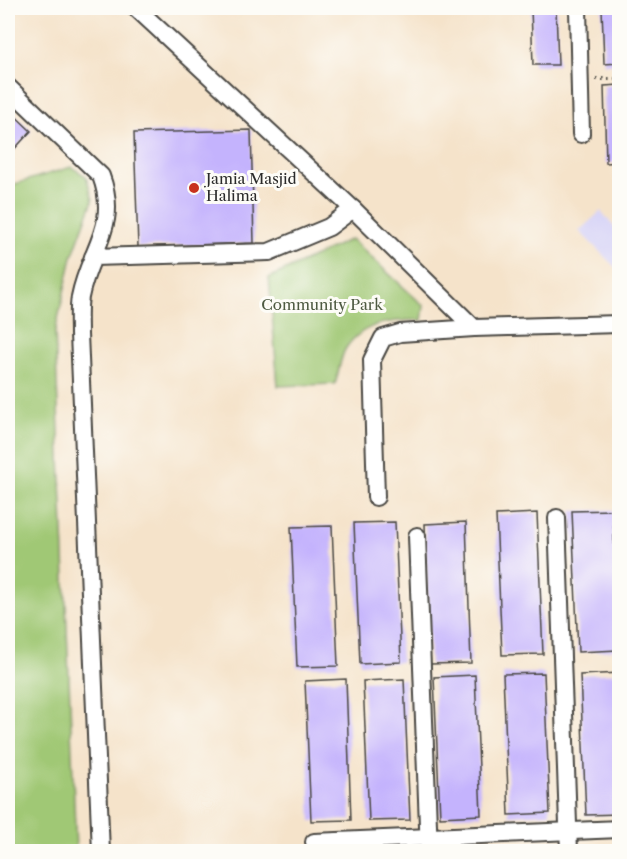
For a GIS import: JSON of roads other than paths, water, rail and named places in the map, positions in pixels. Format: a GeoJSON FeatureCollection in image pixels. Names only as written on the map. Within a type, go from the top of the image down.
{"type":"FeatureCollection","features":[{"type":"Feature","properties":{"kind":"street"},"geometry":{"type":"LineString","coordinates":[[136,8],[353,209],[474,328]]}},
{"type":"Feature","properties":{"kind":"street"},"geometry":{"type":"LineString","coordinates":[[578,8],[582,134]]}},
{"type":"Feature","properties":{"kind":"street"},"geometry":{"type":"LineString","coordinates":[[8,87],[101,176],[108,193],[108,215],[80,297],[79,334],[101,852]]}},
{"type":"Feature","properties":{"kind":"street"},"geometry":{"type":"LineString","coordinates":[[93,257],[269,252],[329,227],[353,209]]}},
{"type":"Feature","properties":{"kind":"street"},"geometry":{"type":"LineString","coordinates":[[376,497],[372,360],[383,338],[400,333],[474,328],[620,324]]}},
{"type":"Feature","properties":{"kind":"street"},"geometry":{"type":"LineString","coordinates":[[556,518],[569,852]]}},
{"type":"Feature","properties":{"kind":"street"},"geometry":{"type":"LineString","coordinates":[[417,536],[428,844]]}},
{"type":"Feature","properties":{"kind":"street"},"geometry":{"type":"LineString","coordinates":[[314,842],[428,844],[568,831],[620,829]]}},
{"type":"Feature","properties":{"kind":"place","name":"Jamia Masjid Halima"},"geometry":{"type":"Point","coordinates":[194,188]}},
{"type":"Feature","properties":{"kind":"park label","name":"Community Park"},"geometry":{"type":"Point","coordinates":[322,305]}}]}
